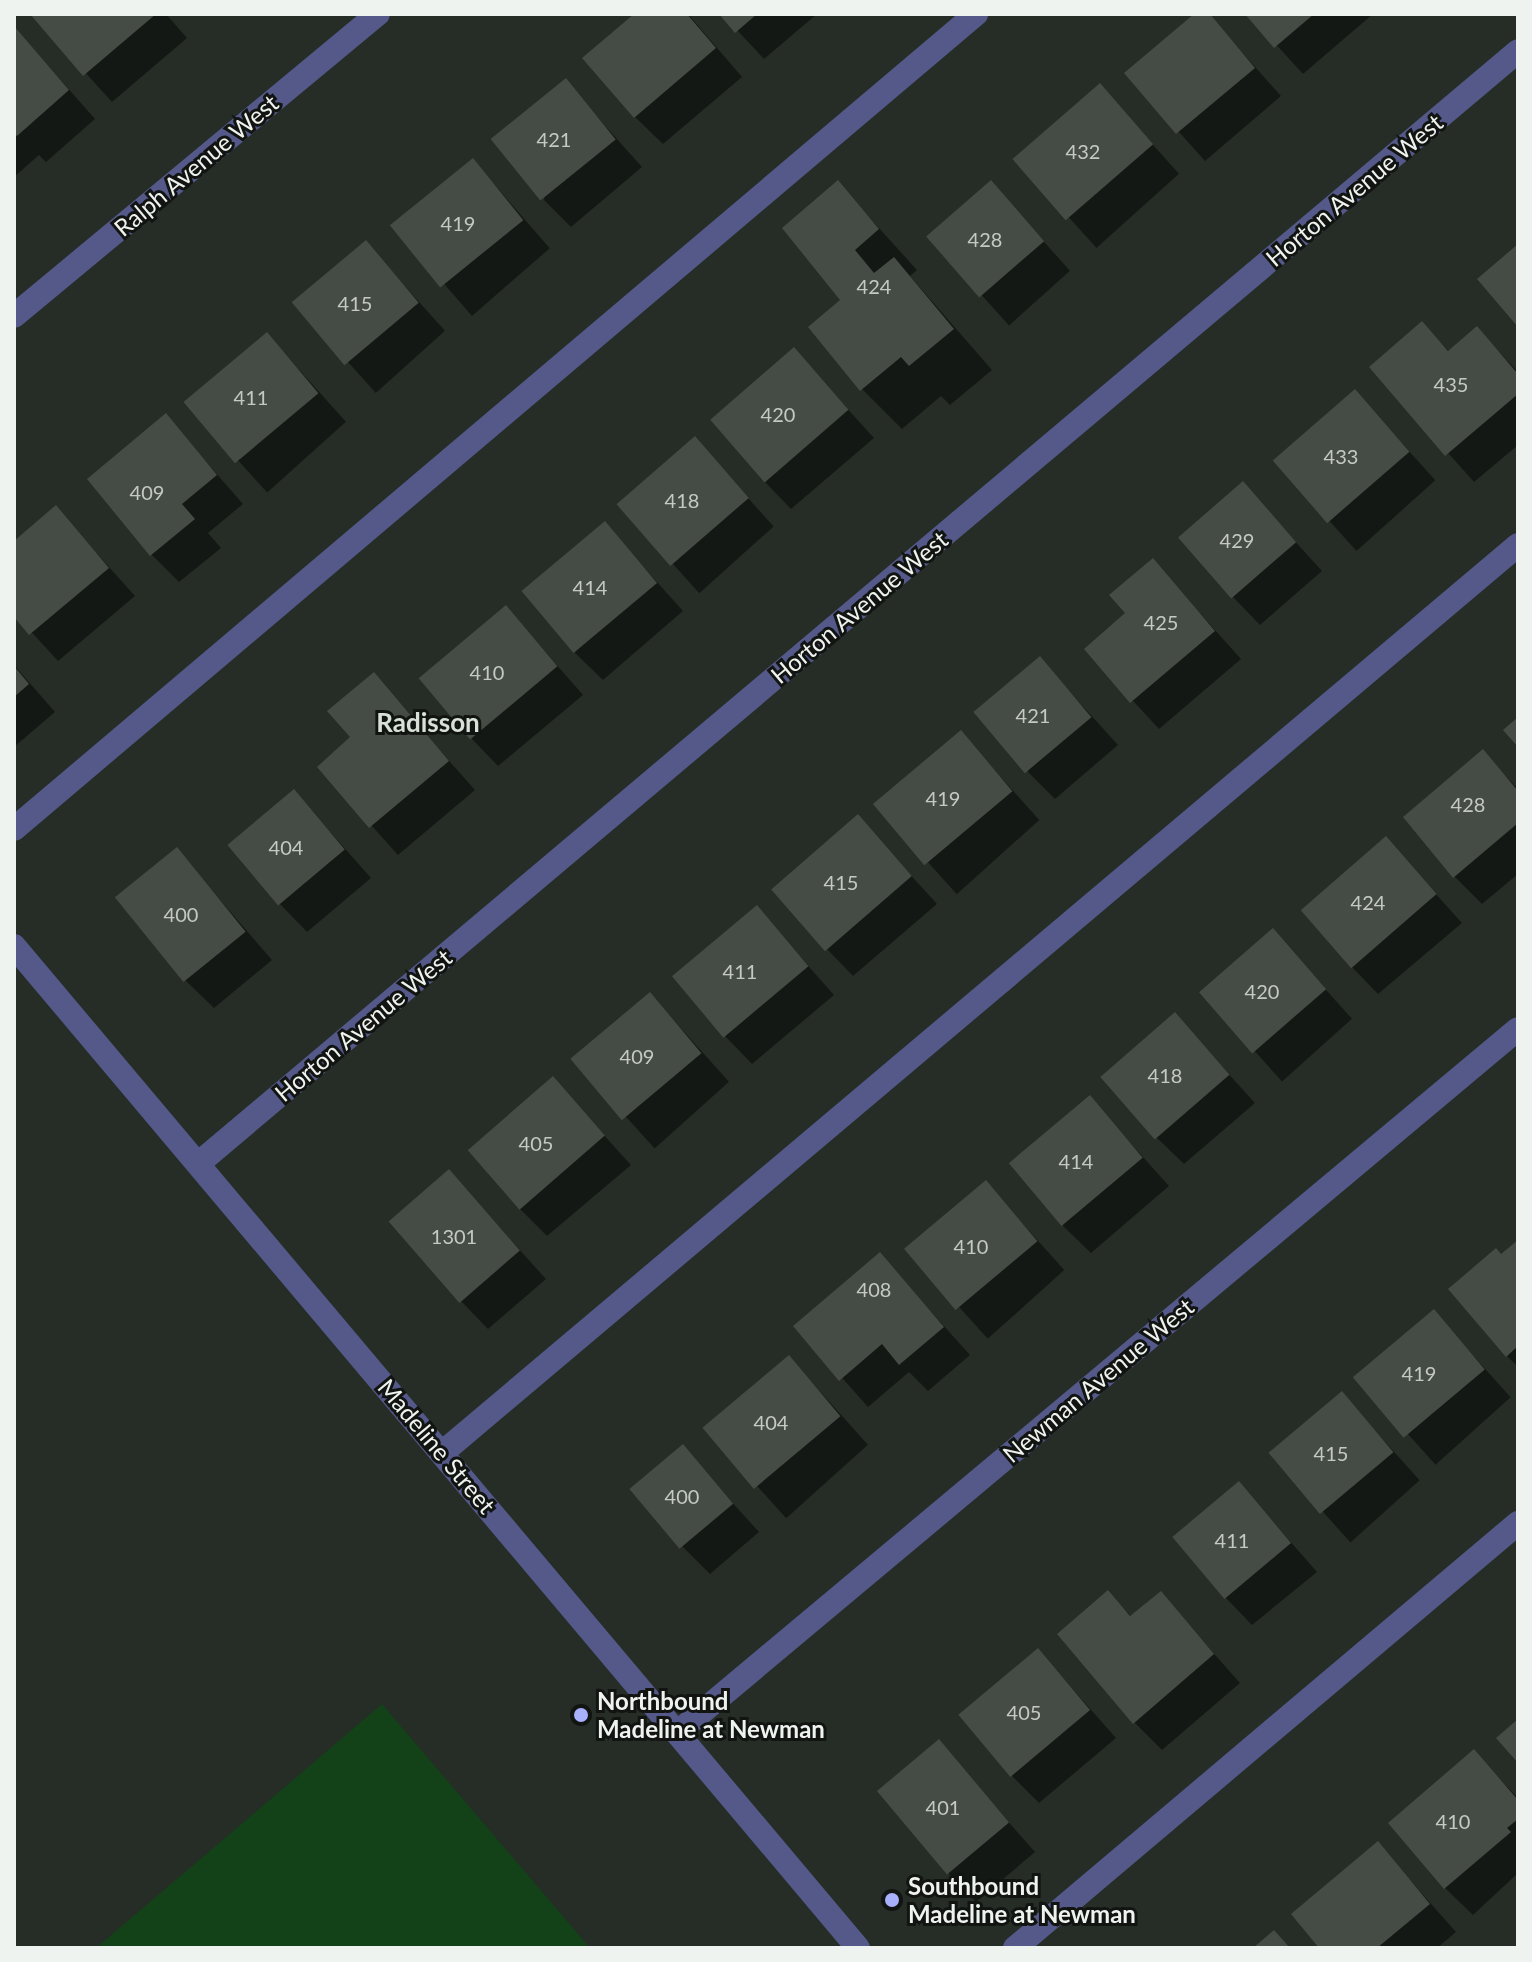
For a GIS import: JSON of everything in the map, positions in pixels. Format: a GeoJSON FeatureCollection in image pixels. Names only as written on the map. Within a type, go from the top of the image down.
{"type":"FeatureCollection","features":[{"type":"Feature","properties":{"kind":"street","name":"Ralph Avenue West"},"geometry":{"type":"LineString","coordinates":[[14,316],[378,14]]}},
{"type":"Feature","properties":{"kind":"street"},"geometry":{"type":"LineString","coordinates":[[14,829],[976,14]]}},
{"type":"Feature","properties":{"kind":"street","name":"Horton Avenue West"},"geometry":{"type":"LineString","coordinates":[[199,1163],[1518,51]]}},
{"type":"Feature","properties":{"kind":"street"},"geometry":{"type":"LineString","coordinates":[[442,1453],[1518,545]]}},
{"type":"Feature","properties":{"kind":"street","name":"Madeline Street"},"geometry":{"type":"LineString","coordinates":[[14,946],[858,1948]]}},
{"type":"Feature","properties":{"kind":"street","name":"Newman Avenue West"},"geometry":{"type":"LineString","coordinates":[[678,1732],[1518,1029]]}},
{"type":"Feature","properties":{"kind":"street"},"geometry":{"type":"LineString","coordinates":[[1015,1948],[1518,1523]]}},
{"type":"Feature","properties":{"kind":"green space"},"geometry":{"type":"Polygon","coordinates":[[[382,1704],[590,1948],[96,1948],[382,1704]]]}},
{"type":"Feature","properties":{"kind":"building"},"geometry":{"type":"Polygon","coordinates":[[[30,14],[156,14],[83,76],[30,14]]]}},
{"type":"Feature","properties":{"kind":"building"},"geometry":{"type":"Polygon","coordinates":[[[634,14],[687,14],[716,48],[634,118],[582,58],[634,14]]]}},
{"type":"Feature","properties":{"kind":"building"},"geometry":{"type":"Polygon","coordinates":[[[719,14],[757,14],[735,33],[719,14]]]}},
{"type":"Feature","properties":{"kind":"building"},"geometry":{"type":"Polygon","coordinates":[[[1194,14],[1210,14],[1255,68],[1176,134],[1124,73],[1194,14]]]}},
{"type":"Feature","properties":{"kind":"building"},"geometry":{"type":"Polygon","coordinates":[[[1245,14],[1314,14],[1274,48],[1245,14]]]}},
{"type":"Feature","properties":{"kind":"building"},"geometry":{"type":"Polygon","coordinates":[[[14,26],[69,90],[17,136],[14,133],[14,26]]]}},
{"type":"Feature","properties":{"kind":"building"},"geometry":{"type":"Polygon","coordinates":[[[566,78],[616,139],[540,200],[491,139],[566,78]]]}},
{"type":"Feature","properties":{"kind":"building"},"geometry":{"type":"Polygon","coordinates":[[[1100,83],[1153,144],[1066,220],[1012,159],[1100,83]]]}},
{"type":"Feature","properties":{"kind":"building"},"geometry":{"type":"Polygon","coordinates":[[[473,158],[523,220],[440,288],[390,225],[473,158]]]}},
{"type":"Feature","properties":{"kind":"building"},"geometry":{"type":"Polygon","coordinates":[[[838,180],[879,229],[855,250],[874,273],[894,257],[954,329],[909,366],[901,357],[860,391],[808,327],[840,300],[782,228],[838,180]]]}},
{"type":"Feature","properties":{"kind":"building"},"geometry":{"type":"Polygon","coordinates":[[[991,180],[1044,241],[979,298],[926,236],[991,180]]]}},
{"type":"Feature","properties":{"kind":"building"},"geometry":{"type":"Polygon","coordinates":[[[366,240],[419,303],[344,365],[292,302],[366,240]]]}},
{"type":"Feature","properties":{"kind":"building"},"geometry":{"type":"Polygon","coordinates":[[[1518,244],[1518,327],[1477,279],[1518,244]]]}},
{"type":"Feature","properties":{"kind":"building"},"geometry":{"type":"Polygon","coordinates":[[[1422,321],[1448,351],[1477,326],[1518,374],[1518,394],[1445,456],[1369,367],[1422,321]]]}},
{"type":"Feature","properties":{"kind":"building"},"geometry":{"type":"Polygon","coordinates":[[[267,332],[318,393],[235,463],[184,402],[267,332]]]}},
{"type":"Feature","properties":{"kind":"building"},"geometry":{"type":"Polygon","coordinates":[[[794,347],[848,410],[765,482],[710,420],[794,347]]]}},
{"type":"Feature","properties":{"kind":"building"},"geometry":{"type":"Polygon","coordinates":[[[1355,389],[1409,452],[1327,523],[1273,461],[1355,389]]]}},
{"type":"Feature","properties":{"kind":"building"},"geometry":{"type":"Polygon","coordinates":[[[166,413],[217,475],[182,504],[195,519],[150,556],[87,479],[166,413]]]}},
{"type":"Feature","properties":{"kind":"building"},"geometry":{"type":"Polygon","coordinates":[[[695,436],[749,498],[670,566],[617,504],[695,436]]]}},
{"type":"Feature","properties":{"kind":"building"},"geometry":{"type":"Polygon","coordinates":[[[1243,481],[1296,542],[1231,599],[1178,537],[1243,481]]]}},
{"type":"Feature","properties":{"kind":"building"},"geometry":{"type":"Polygon","coordinates":[[[56,505],[109,568],[29,635],[14,617],[14,541],[56,505]]]}},
{"type":"Feature","properties":{"kind":"building"},"geometry":{"type":"Polygon","coordinates":[[[605,521],[657,583],[574,653],[522,591],[605,521]]]}},
{"type":"Feature","properties":{"kind":"building"},"geometry":{"type":"Polygon","coordinates":[[[1153,558],[1215,631],[1130,703],[1084,649],[1125,613],[1109,595],[1153,558]]]}},
{"type":"Feature","properties":{"kind":"building"},"geometry":{"type":"Polygon","coordinates":[[[506,605],[557,666],[470,740],[419,678],[506,605]]]}},
{"type":"Feature","properties":{"kind":"building"},"geometry":{"type":"Polygon","coordinates":[[[1040,656],[1091,717],[1025,773],[973,712],[1040,656]]]}},
{"type":"Feature","properties":{"kind":"building"},"geometry":{"type":"Polygon","coordinates":[[[14,666],[29,684],[14,697],[14,666]]]}},
{"type":"Feature","properties":{"kind":"building"},"geometry":{"type":"Polygon","coordinates":[[[374,672],[449,761],[369,828],[317,767],[350,737],[327,711],[374,672]]]}},
{"type":"Feature","properties":{"kind":"building"},"geometry":{"type":"Polygon","coordinates":[[[1518,717],[1518,747],[1503,730],[1518,717]]]}},
{"type":"Feature","properties":{"kind":"building"},"geometry":{"type":"Polygon","coordinates":[[[961,730],[1012,791],[924,865],[873,804],[961,730]]]}},
{"type":"Feature","properties":{"kind":"building"},"geometry":{"type":"Polygon","coordinates":[[[1483,749],[1518,791],[1518,823],[1453,878],[1403,817],[1483,749]]]}},
{"type":"Feature","properties":{"kind":"building"},"geometry":{"type":"Polygon","coordinates":[[[294,789],[345,850],[278,905],[227,845],[294,789]]]}},
{"type":"Feature","properties":{"kind":"building"},"geometry":{"type":"Polygon","coordinates":[[[858,814],[912,876],[825,951],[771,889],[858,814]]]}},
{"type":"Feature","properties":{"kind":"building"},"geometry":{"type":"Polygon","coordinates":[[[1386,836],[1437,894],[1351,968],[1301,910],[1386,836]]]}},
{"type":"Feature","properties":{"kind":"building"},"geometry":{"type":"Polygon","coordinates":[[[177,847],[246,932],[183,982],[115,897],[177,847]]]}},
{"type":"Feature","properties":{"kind":"building"},"geometry":{"type":"Polygon","coordinates":[[[757,905],[808,966],[723,1038],[672,976],[757,905]]]}},
{"type":"Feature","properties":{"kind":"building"},"geometry":{"type":"Polygon","coordinates":[[[1273,928],[1326,989],[1252,1053],[1199,992],[1273,928]]]}},
{"type":"Feature","properties":{"kind":"building"},"geometry":{"type":"Polygon","coordinates":[[[650,992],[701,1053],[622,1120],[570,1059],[650,992]]]}},
{"type":"Feature","properties":{"kind":"building"},"geometry":{"type":"Polygon","coordinates":[[[1175,1012],[1229,1075],[1155,1140],[1100,1077],[1175,1012]]]}},
{"type":"Feature","properties":{"kind":"building"},"geometry":{"type":"Polygon","coordinates":[[[553,1076],[605,1136],[520,1210],[468,1150],[553,1076]]]}},
{"type":"Feature","properties":{"kind":"building"},"geometry":{"type":"Polygon","coordinates":[[[1090,1095],[1143,1158],[1062,1226],[1009,1163],[1090,1095]]]}},
{"type":"Feature","properties":{"kind":"building"},"geometry":{"type":"Polygon","coordinates":[[[449,1169],[520,1251],[459,1303],[389,1221],[449,1169]]]}},
{"type":"Feature","properties":{"kind":"building"},"geometry":{"type":"Polygon","coordinates":[[[986,1180],[1037,1241],[955,1310],[904,1249],[986,1180]]]}},
{"type":"Feature","properties":{"kind":"building"},"geometry":{"type":"Polygon","coordinates":[[[1518,1240],[1518,1346],[1506,1357],[1448,1289],[1496,1248],[1501,1254],[1518,1240]]]}},
{"type":"Feature","properties":{"kind":"building"},"geometry":{"type":"Polygon","coordinates":[[[880,1252],[944,1327],[899,1365],[882,1344],[839,1381],[793,1326],[880,1252]]]}},
{"type":"Feature","properties":{"kind":"building"},"geometry":{"type":"Polygon","coordinates":[[[1434,1309],[1485,1370],[1404,1438],[1353,1377],[1434,1309]]]}},
{"type":"Feature","properties":{"kind":"building"},"geometry":{"type":"Polygon","coordinates":[[[789,1355],[840,1416],[754,1489],[702,1428],[789,1355]]]}},
{"type":"Feature","properties":{"kind":"building"},"geometry":{"type":"Polygon","coordinates":[[[1342,1391],[1393,1452],[1320,1514],[1268,1453],[1342,1391]]]}},
{"type":"Feature","properties":{"kind":"building"},"geometry":{"type":"Polygon","coordinates":[[[683,1444],[733,1504],[680,1549],[629,1489],[683,1444]]]}},
{"type":"Feature","properties":{"kind":"building"},"geometry":{"type":"Polygon","coordinates":[[[1239,1481],[1291,1543],[1224,1599],[1172,1537],[1239,1481]]]}},
{"type":"Feature","properties":{"kind":"building"},"geometry":{"type":"Polygon","coordinates":[[[1108,1590],[1130,1616],[1161,1591],[1214,1654],[1133,1724],[1057,1634],[1108,1590]]]}},
{"type":"Feature","properties":{"kind":"building"},"geometry":{"type":"Polygon","coordinates":[[[1038,1648],[1090,1710],[1010,1777],[958,1715],[1038,1648]]]}},
{"type":"Feature","properties":{"kind":"building"},"geometry":{"type":"Polygon","coordinates":[[[1518,1719],[1518,1763],[1496,1738],[1518,1719]]]}},
{"type":"Feature","properties":{"kind":"building"},"geometry":{"type":"Polygon","coordinates":[[[939,1739],[1009,1822],[947,1875],[877,1791],[939,1739]]]}},
{"type":"Feature","properties":{"kind":"building"},"geometry":{"type":"Polygon","coordinates":[[[1474,1749],[1518,1800],[1518,1819],[1507,1828],[1511,1832],[1444,1889],[1388,1823],[1474,1749]]]}},
{"type":"Feature","properties":{"kind":"building"},"geometry":{"type":"Polygon","coordinates":[[[1378,1841],[1430,1904],[1377,1948],[1319,1948],[1291,1914],[1378,1841]]]}},
{"type":"Feature","properties":{"kind":"building"},"geometry":{"type":"Polygon","coordinates":[[[1274,1930],[1290,1948],[1253,1948],[1274,1930]]]}},
{"type":"Feature","properties":{"kind":"place","name":"Northbound Madeline at Newman"},"geometry":{"type":"Point","coordinates":[581,1715]}},
{"type":"Feature","properties":{"kind":"place","name":"Southbound Madeline at Newman"},"geometry":{"type":"Point","coordinates":[892,1900]}},
{"type":"Feature","properties":{"kind":"district","name":"Radisson"},"geometry":{"type":"Point","coordinates":[428,723]}}]}
